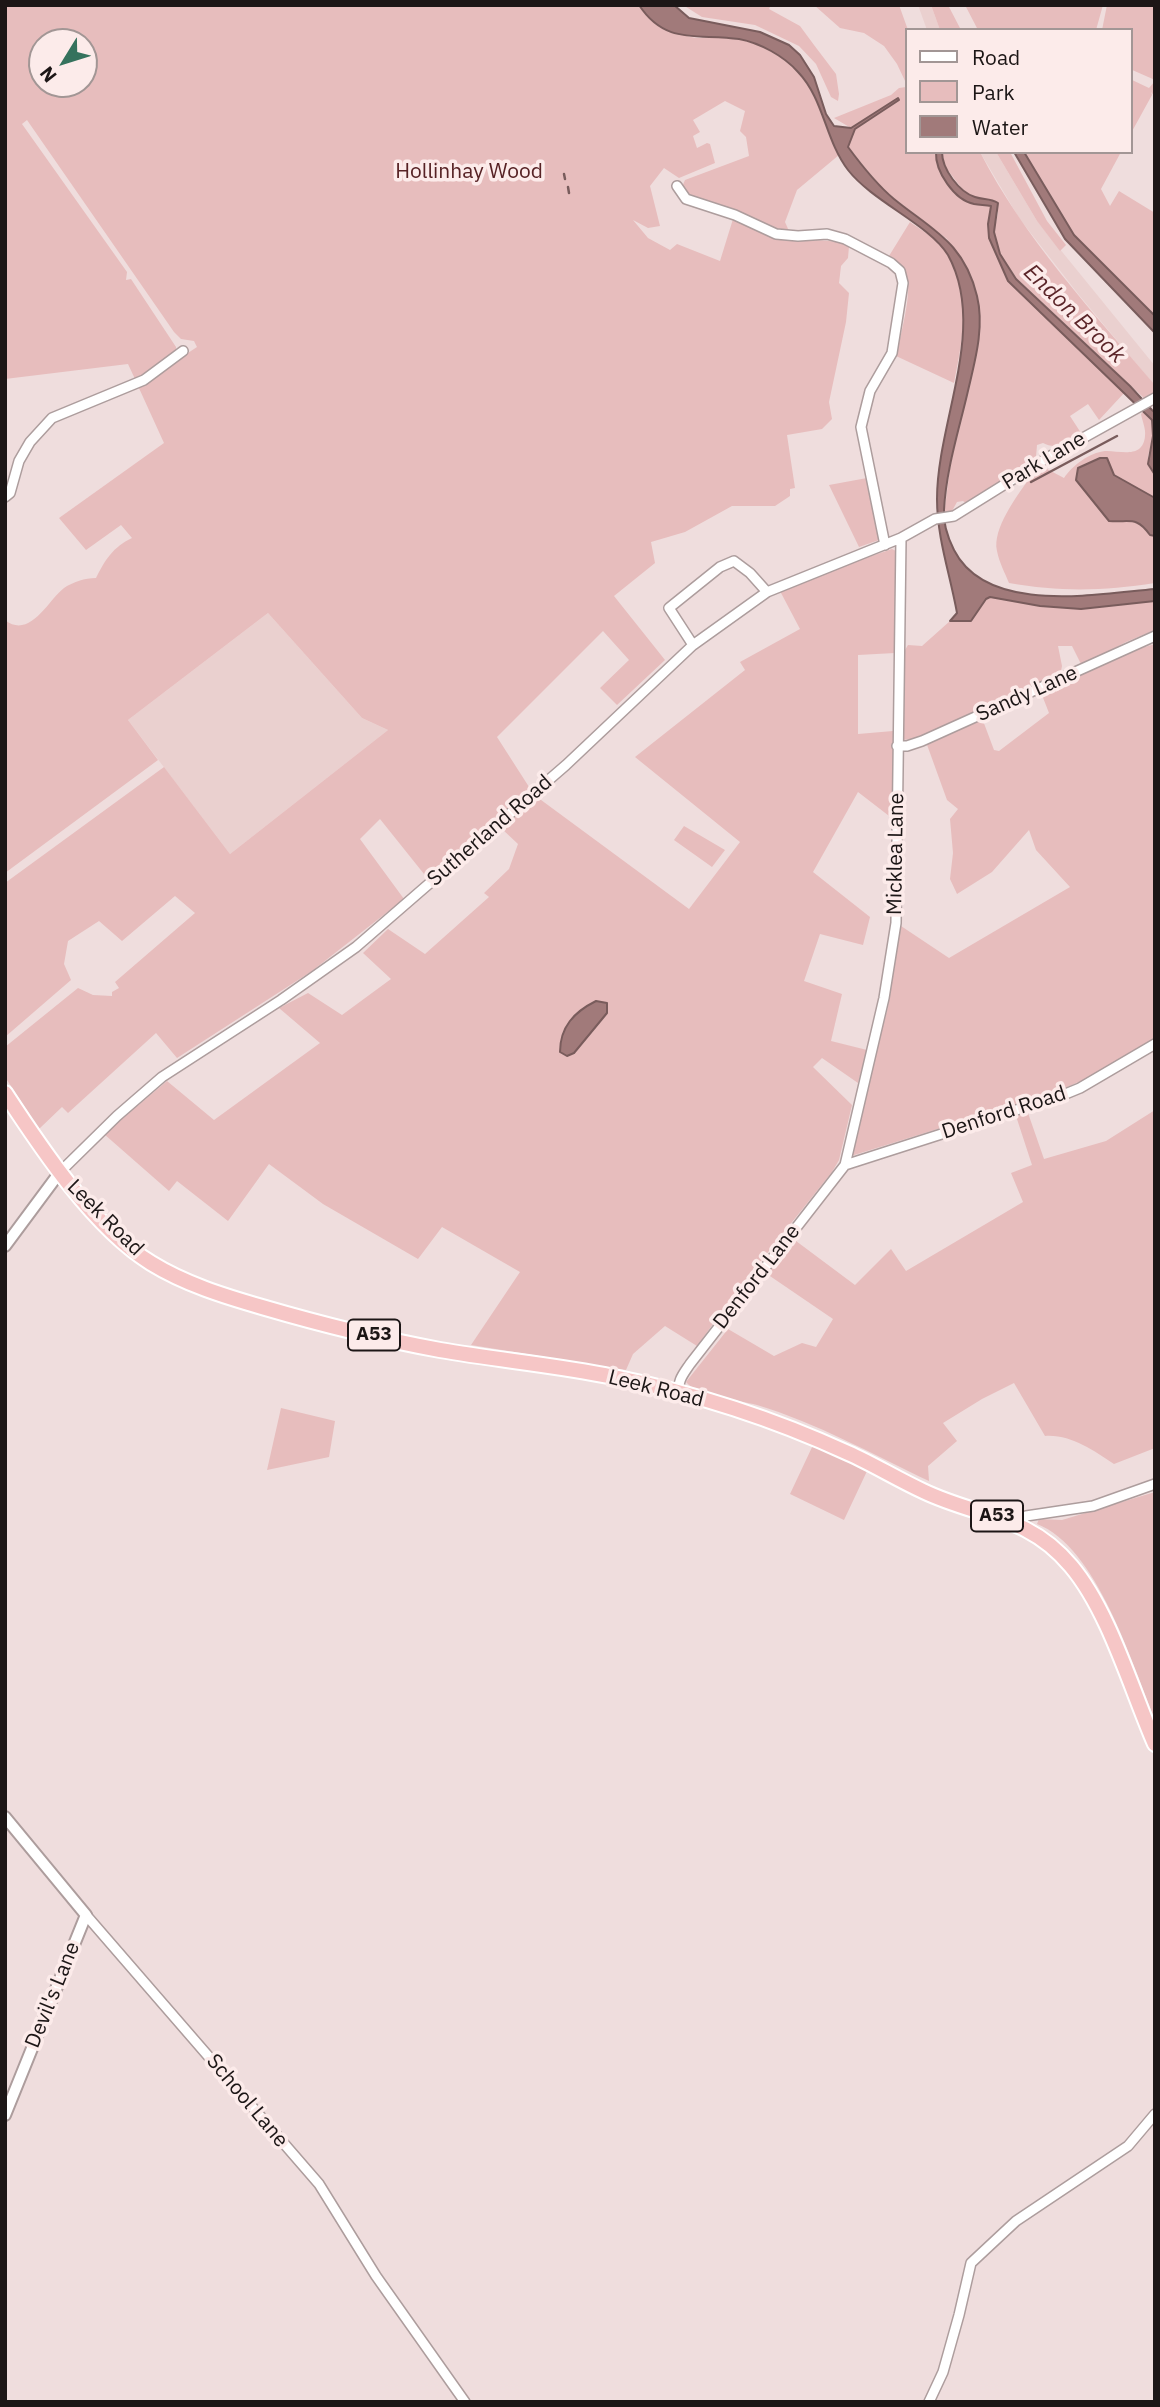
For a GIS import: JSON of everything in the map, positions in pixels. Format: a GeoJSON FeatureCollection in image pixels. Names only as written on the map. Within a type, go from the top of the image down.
{"type":"FeatureCollection","features":[{"type":"Feature","properties":{"kind":"highway","name":"A53"},"geometry":{"type":"LineString","coordinates":[[5,1093],[60,1172]]}},
{"type":"Feature","properties":{"kind":"highway","name":"Leek Road"},"geometry":{"type":"LineString","coordinates":[[60,1172],[128,1247],[171,1275],[207,1289],[297,1317],[437,1350],[613,1377],[680,1394],[802,1433],[851,1454],[925,1493],[1019,1524],[1054,1548],[1089,1589],[1155,1744]]}},
{"type":"Feature","properties":{"kind":"street"},"geometry":{"type":"LineString","coordinates":[[677,187],[686,199],[735,215],[776,234],[827,234],[845,239],[900,271],[902,283],[892,353],[870,391],[860,427],[885,545]]}},
{"type":"Feature","properties":{"kind":"street"},"geometry":{"type":"LineString","coordinates":[[8,495],[19,461],[30,442],[52,418],[144,380],[183,351]]}},
{"type":"Feature","properties":{"kind":"street","name":"Park Lane"},"geometry":{"type":"LineString","coordinates":[[935,519],[950,517],[1153,399]]}},
{"type":"Feature","properties":{"kind":"street","name":"Sutherland Road"},"geometry":{"type":"LineString","coordinates":[[60,1172],[117,1115],[162,1077],[281,1000],[356,947],[566,765],[693,645],[767,592],[885,545],[935,519]]}},
{"type":"Feature","properties":{"kind":"street","name":"Micklea Lane"},"geometry":{"type":"LineString","coordinates":[[845,1165],[884,998],[895,923],[901,538]]}},
{"type":"Feature","properties":{"kind":"street"},"geometry":{"type":"LineString","coordinates":[[693,645],[669,608],[720,567],[734,561],[750,573],[767,592]]}},
{"type":"Feature","properties":{"kind":"street","name":"Sandy Lane"},"geometry":{"type":"LineString","coordinates":[[897,746],[922,741],[1155,636]]}},
{"type":"Feature","properties":{"kind":"street","name":"Denford Road"},"geometry":{"type":"LineString","coordinates":[[845,1165],[1063,1095],[1080,1088],[1155,1044]]}},
{"type":"Feature","properties":{"kind":"street","name":"Denford Lane"},"geometry":{"type":"LineString","coordinates":[[680,1394],[678,1388],[681,1378],[690,1364],[845,1165]]}},
{"type":"Feature","properties":{"kind":"street"},"geometry":{"type":"LineString","coordinates":[[5,1246],[60,1172]]}},
{"type":"Feature","properties":{"kind":"street"},"geometry":{"type":"LineString","coordinates":[[1019,1524],[1026,1516],[1093,1506],[1155,1484]]}},
{"type":"Feature","properties":{"kind":"street","name":"School Lane"},"geometry":{"type":"LineString","coordinates":[[5,1817],[318,2184],[376,2276],[465,2402]]}},
{"type":"Feature","properties":{"kind":"street","name":"Devil's Lane"},"geometry":{"type":"LineString","coordinates":[[5,2115],[86,1915]]}},
{"type":"Feature","properties":{"kind":"street"},"geometry":{"type":"LineString","coordinates":[[929,2402],[943,2372],[971,2263],[1016,2221],[1128,2146],[1155,2114]]}},
{"type":"Feature","properties":{"kind":"shaded area"},"geometry":{"type":"Polygon","coordinates":[[[918,5],[931,5],[939,28],[926,28],[918,5]]]}},
{"type":"Feature","properties":{"kind":"shaded area"},"geometry":{"type":"Polygon","coordinates":[[[981,154],[997,154],[1037,221],[1155,366],[1155,386],[1079,295],[1019,218],[981,154]]]}},
{"type":"Feature","properties":{"kind":"shaded area"},"geometry":{"type":"Polygon","coordinates":[[[268,613],[362,718],[388,730],[230,854],[128,720],[268,613]]]}},
{"type":"Feature","properties":{"kind":"green space","name":"Hollinhay Wood"},"geometry":{"type":"Polygon","coordinates":[[[5,5],[639,5],[643,11],[672,30],[685,35],[745,41],[767,49],[787,61],[809,86],[839,155],[797,190],[785,222],[789,231],[777,232],[691,198],[682,187],[685,180],[749,156],[746,137],[740,131],[745,111],[725,101],[693,120],[700,132],[693,136],[697,148],[710,144],[715,163],[679,178],[664,168],[650,186],[660,226],[648,228],[633,220],[648,238],[670,250],[677,244],[720,261],[733,219],[773,238],[823,240],[849,246],[848,258],[841,266],[839,283],[849,293],[846,322],[829,402],[832,419],[822,429],[787,435],[795,488],[790,489],[790,496],[775,506],[732,506],[685,532],[651,542],[655,563],[614,596],[665,660],[617,705],[600,688],[629,660],[603,631],[497,737],[531,790],[428,879],[380,819],[360,839],[404,899],[312,971],[177,1058],[156,1033],[68,1113],[62,1107],[39,1129],[5,1077],[5,1047],[78,988],[93,995],[112,996],[112,992],[119,988],[115,982],[195,913],[175,896],[122,941],[99,921],[68,941],[64,964],[71,980],[5,1037],[5,883],[164,767],[230,854],[388,730],[362,718],[268,613],[128,720],[158,760],[5,873],[5,620],[14,625],[31,622],[64,588],[79,581],[96,578],[110,555],[132,538],[121,525],[86,550],[59,518],[164,443],[138,386],[197,347],[194,341],[181,339],[174,332],[27,120],[22,124],[127,272],[126,280],[131,279],[176,347],[176,353],[152,371],[135,379],[128,364],[5,379],[5,5]]]}},
{"type":"Feature","properties":{"kind":"green space"},"geometry":{"type":"Polygon","coordinates":[[[683,5],[771,5],[769,9],[800,26],[836,74],[838,101],[831,97],[816,64],[799,46],[755,25],[702,17],[683,5]]]}},
{"type":"Feature","properties":{"kind":"green space"},"geometry":{"type":"Polygon","coordinates":[[[814,5],[899,5],[907,28],[904,28],[904,79],[884,46],[864,33],[840,28],[814,5]]]}},
{"type":"Feature","properties":{"kind":"green space"},"geometry":{"type":"Polygon","coordinates":[[[931,5],[948,5],[960,28],[939,28],[931,5]]]}},
{"type":"Feature","properties":{"kind":"green space"},"geometry":{"type":"Polygon","coordinates":[[[965,5],[1103,5],[1097,28],[977,28],[965,5]]]}},
{"type":"Feature","properties":{"kind":"green space"},"geometry":{"type":"Polygon","coordinates":[[[1107,5],[1155,5],[1155,80],[1132,70],[1132,28],[1102,28],[1107,5]]]}},
{"type":"Feature","properties":{"kind":"green space"},"geometry":{"type":"Polygon","coordinates":[[[1132,80],[1149,88],[1155,81],[1155,97],[1151,92],[1152,95],[1132,131],[1132,80]]]}},
{"type":"Feature","properties":{"kind":"green space"},"geometry":{"type":"Polygon","coordinates":[[[904,87],[904,154],[936,154],[937,166],[975,204],[991,206],[989,238],[1008,281],[1125,392],[1099,420],[1088,404],[1070,416],[1081,433],[1058,445],[1037,445],[1036,457],[1032,461],[966,503],[957,502],[952,511],[944,515],[950,468],[980,328],[977,295],[966,266],[947,239],[881,188],[848,147],[855,129],[898,98],[851,128],[834,118],[891,95],[904,87]]]}},
{"type":"Feature","properties":{"kind":"green space"},"geometry":{"type":"Polygon","coordinates":[[[942,154],[981,154],[1038,244],[1154,384],[1155,394],[1145,399],[1017,279],[1000,254],[994,232],[998,213],[990,199],[977,198],[964,191],[943,160],[942,154]]]}},
{"type":"Feature","properties":{"kind":"green space"},"geometry":{"type":"Polygon","coordinates":[[[997,154],[1011,154],[1047,221],[1066,245],[1060,251],[1037,221],[997,154]]]}},
{"type":"Feature","properties":{"kind":"green space"},"geometry":{"type":"Polygon","coordinates":[[[1025,154],[1120,154],[1101,189],[1110,206],[1119,191],[1155,213],[1155,316],[1074,235],[1025,154]]]}},
{"type":"Feature","properties":{"kind":"green space"},"geometry":{"type":"Polygon","coordinates":[[[910,222],[941,245],[958,277],[962,294],[963,330],[954,383],[896,356],[905,316],[908,285],[903,267],[889,256],[910,222]]]}},
{"type":"Feature","properties":{"kind":"green space"},"geometry":{"type":"Polygon","coordinates":[[[1144,411],[1152,420],[1153,436],[1148,456],[1150,469],[1155,475],[1155,498],[1114,475],[1095,501],[1109,521],[1136,522],[1150,535],[1155,536],[1155,583],[1082,589],[1009,583],[999,559],[996,542],[1007,513],[1029,479],[1026,475],[1045,468],[1064,478],[1077,464],[1093,454],[1105,451],[1135,451],[1140,448],[1145,436],[1141,414],[1144,411]]]}},
{"type":"Feature","properties":{"kind":"green space"},"geometry":{"type":"Polygon","coordinates":[[[867,478],[879,540],[859,547],[829,485],[867,478]]]}},
{"type":"Feature","properties":{"kind":"green space"},"geometry":{"type":"Polygon","coordinates":[[[892,549],[896,551],[895,653],[858,655],[858,734],[893,731],[893,819],[858,792],[813,872],[870,917],[863,945],[820,934],[804,981],[842,994],[831,1041],[867,1050],[858,1083],[822,1058],[813,1067],[852,1105],[839,1160],[697,1346],[665,1326],[633,1354],[626,1370],[471,1345],[520,1272],[442,1227],[418,1259],[323,1204],[269,1164],[228,1221],[177,1181],[169,1191],[104,1134],[167,1081],[214,1120],[320,1043],[279,1008],[308,993],[342,1015],[391,979],[363,953],[388,929],[425,954],[489,897],[484,893],[509,869],[518,844],[502,829],[537,797],[689,909],[740,842],[635,757],[745,670],[740,662],[800,629],[780,591],[804,579],[892,549]]]}},
{"type":"Feature","properties":{"kind":"green space"},"geometry":{"type":"Polygon","coordinates":[[[986,598],[1040,606],[1081,609],[1155,601],[1155,630],[1082,666],[1072,646],[1058,646],[1062,666],[1060,676],[924,737],[903,740],[905,650],[908,645],[922,646],[950,621],[971,621],[986,598]]]}},
{"type":"Feature","properties":{"kind":"green space"},"geometry":{"type":"Polygon","coordinates":[[[1155,644],[1155,1039],[1083,1080],[1056,1092],[851,1156],[888,1007],[901,926],[949,958],[1070,887],[1036,850],[1029,830],[992,872],[957,894],[950,879],[953,853],[950,819],[958,809],[947,800],[926,742],[982,718],[994,750],[999,751],[1049,713],[1040,690],[1155,644]]]}},
{"type":"Feature","properties":{"kind":"green space"},"geometry":{"type":"Polygon","coordinates":[[[684,826],[725,850],[712,867],[674,840],[684,826]]]}},
{"type":"Feature","properties":{"kind":"green space"},"geometry":{"type":"Polygon","coordinates":[[[1155,1110],[1155,1448],[1114,1464],[1072,1440],[1045,1436],[1014,1383],[943,1423],[957,1441],[928,1466],[929,1481],[779,1412],[699,1391],[686,1382],[728,1329],[774,1356],[802,1343],[816,1347],[833,1319],[767,1274],[796,1241],[855,1285],[891,1249],[906,1271],[1023,1202],[1011,1173],[1032,1165],[1016,1116],[1028,1113],[1044,1159],[1106,1141],[1155,1110]]]}},
{"type":"Feature","properties":{"kind":"green space"},"geometry":{"type":"Polygon","coordinates":[[[281,1408],[335,1421],[329,1457],[267,1470],[281,1408]]]}},
{"type":"Feature","properties":{"kind":"green space"},"geometry":{"type":"Polygon","coordinates":[[[814,1443],[868,1469],[844,1520],[790,1494],[814,1443]]]}},
{"type":"Feature","properties":{"kind":"green space"},"geometry":{"type":"Polygon","coordinates":[[[1155,1492],[1155,1719],[1123,1638],[1094,1581],[1077,1556],[1058,1537],[1037,1524],[1039,1519],[1062,1520],[1155,1492]]]}},
{"type":"Feature","properties":{"kind":"water"},"geometry":{"type":"Polygon","coordinates":[[[639,5],[674,5],[689,18],[760,32],[789,45],[800,55],[814,77],[826,114],[834,126],[851,128],[898,98],[899,100],[855,129],[848,147],[887,193],[934,229],[955,250],[964,262],[977,296],[980,321],[978,346],[945,495],[944,520],[954,550],[970,571],[991,584],[1017,592],[1074,596],[1155,589],[1155,601],[1081,609],[1040,606],[990,597],[971,621],[950,621],[957,613],[941,542],[937,499],[944,438],[958,375],[963,313],[959,283],[948,255],[940,244],[872,193],[848,170],[834,146],[814,94],[786,61],[747,41],[672,32],[649,18],[639,5]]]}},
{"type":"Feature","properties":{"kind":"water"},"geometry":{"type":"Polygon","coordinates":[[[936,154],[942,154],[948,172],[963,190],[975,197],[998,203],[994,232],[1000,254],[1016,279],[1155,413],[1155,475],[1148,464],[1153,436],[1152,420],[1008,281],[989,238],[991,206],[974,204],[959,197],[942,176],[936,154]]]}},
{"type":"Feature","properties":{"kind":"water"},"geometry":{"type":"Polygon","coordinates":[[[1015,154],[1025,154],[1074,235],[1155,316],[1155,333],[1065,239],[1015,154]]]}},
{"type":"Feature","properties":{"kind":"water"},"geometry":{"type":"Polygon","coordinates":[[[1100,458],[1107,458],[1114,475],[1155,498],[1155,536],[1150,535],[1136,522],[1109,521],[1076,480],[1078,468],[1100,458]]]}},
{"type":"Feature","properties":{"kind":"water"},"geometry":{"type":"Polygon","coordinates":[[[596,1001],[607,1003],[607,1013],[574,1053],[567,1056],[560,1052],[563,1035],[570,1021],[596,1001]]]}},
{"type":"Feature","properties":{"kind":"waterway"},"geometry":{"type":"LineString","coordinates":[[564,174],[565,179]]}},
{"type":"Feature","properties":{"kind":"waterway"},"geometry":{"type":"LineString","coordinates":[[568,187],[569,193]]}},
{"type":"Feature","properties":{"kind":"waterway"},"geometry":{"type":"LineString","coordinates":[[1031,482],[1117,436]]}},
{"type":"Feature","properties":{"kind":"water label","name":"Endon Brook"},"geometry":{"type":"Point","coordinates":[1074,314]}}]}
